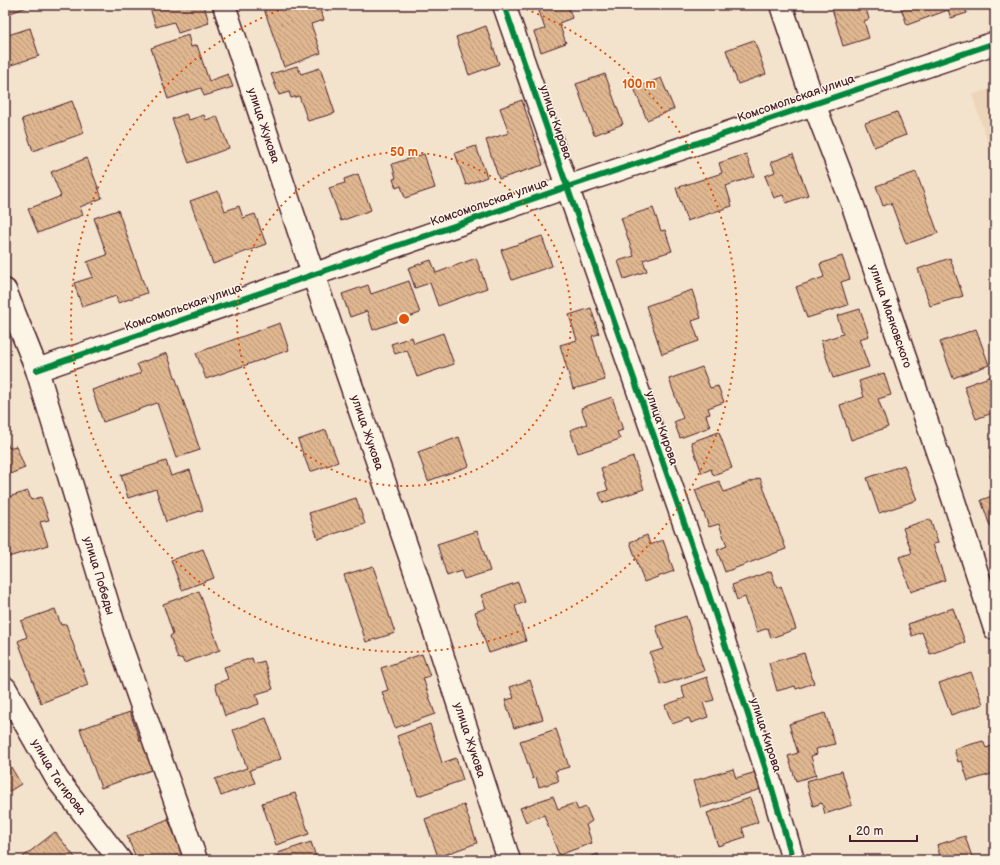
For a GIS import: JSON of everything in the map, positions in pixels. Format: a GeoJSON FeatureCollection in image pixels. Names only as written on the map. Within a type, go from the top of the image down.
{"type":"FeatureCollection","features":[{"type":"Feature","properties":{"kind":"street","name":"улица Жукова"},"geometry":{"type":"LineString","coordinates":[[224,5],[313,274],[415,571],[509,860]]}},
{"type":"Feature","properties":{"kind":"street","name":"улица Кирова"},"geometry":{"type":"LineString","coordinates":[[504,5],[706,586],[770,782],[793,860]]}},
{"type":"Feature","properties":{"kind":"street","name":"улица Маяковского"},"geometry":{"type":"LineString","coordinates":[[781,5],[814,104],[852,203],[953,498],[995,629]]}},
{"type":"Feature","properties":{"kind":"street","name":"Комсомольская улица"},"geometry":{"type":"LineString","coordinates":[[37,370],[567,187],[995,44]]}},
{"type":"Feature","properties":{"kind":"street","name":"улица Победы"},"geometry":{"type":"LineString","coordinates":[[5,290],[37,370],[118,638],[196,860]]}},
{"type":"Feature","properties":{"kind":"street","name":"улица Тагирова"},"geometry":{"type":"LineString","coordinates":[[5,688],[57,779],[120,860]]}},
{"type":"Feature","properties":{"kind":"shaded area"},"geometry":{"type":"Polygon","coordinates":[[[995,87],[995,164],[972,95],[995,87]]]}},
{"type":"Feature","properties":{"kind":"building"},"geometry":{"type":"Polygon","coordinates":[[[5,5],[26,5],[27,7],[5,15],[5,5]]]}},
{"type":"Feature","properties":{"kind":"building"},"geometry":{"type":"Polygon","coordinates":[[[149,5],[204,5],[209,23],[178,33],[174,22],[156,27],[149,5]]]}},
{"type":"Feature","properties":{"kind":"building"},"geometry":{"type":"Polygon","coordinates":[[[318,5],[324,20],[311,24],[321,53],[284,67],[263,6],[318,5]]]}},
{"type":"Feature","properties":{"kind":"building"},"geometry":{"type":"Polygon","coordinates":[[[442,5],[454,5],[443,9],[442,5]]]}},
{"type":"Feature","properties":{"kind":"building"},"geometry":{"type":"Polygon","coordinates":[[[465,5],[479,5],[466,9],[465,5]]]}},
{"type":"Feature","properties":{"kind":"building"},"geometry":{"type":"Polygon","coordinates":[[[537,5],[568,5],[572,18],[559,23],[566,43],[541,52],[534,32],[545,29],[537,5]]]}},
{"type":"Feature","properties":{"kind":"building"},"geometry":{"type":"Polygon","coordinates":[[[831,5],[865,5],[869,19],[864,21],[869,38],[843,46],[831,5]]]}},
{"type":"Feature","properties":{"kind":"building"},"geometry":{"type":"Polygon","coordinates":[[[900,5],[964,5],[967,13],[951,18],[948,10],[907,25],[900,5]]]}},
{"type":"Feature","properties":{"kind":"building"},"geometry":{"type":"Polygon","coordinates":[[[486,26],[499,64],[469,75],[456,37],[486,26]]]}},
{"type":"Feature","properties":{"kind":"building"},"geometry":{"type":"Polygon","coordinates":[[[30,28],[39,56],[8,66],[5,57],[5,36],[30,28]]]}},
{"type":"Feature","properties":{"kind":"building"},"geometry":{"type":"Polygon","coordinates":[[[188,35],[191,47],[197,45],[209,81],[228,74],[233,87],[204,96],[201,88],[168,99],[151,48],[188,35]]]}},
{"type":"Feature","properties":{"kind":"building"},"geometry":{"type":"Polygon","coordinates":[[[754,40],[766,74],[738,84],[726,50],[754,40]]]}},
{"type":"Feature","properties":{"kind":"building"},"geometry":{"type":"Polygon","coordinates":[[[297,66],[301,74],[320,68],[335,113],[308,121],[299,96],[291,98],[289,92],[279,95],[271,74],[297,66]]]}},
{"type":"Feature","properties":{"kind":"building"},"geometry":{"type":"Polygon","coordinates":[[[605,74],[623,124],[594,135],[576,84],[605,74]]]}},
{"type":"Feature","properties":{"kind":"building"},"geometry":{"type":"Polygon","coordinates":[[[661,78],[674,109],[647,120],[634,88],[661,78]]]}},
{"type":"Feature","properties":{"kind":"building"},"geometry":{"type":"Polygon","coordinates":[[[522,100],[543,165],[499,179],[486,140],[509,133],[500,108],[522,100]]]}},
{"type":"Feature","properties":{"kind":"building"},"geometry":{"type":"Polygon","coordinates":[[[72,101],[84,133],[33,151],[22,119],[72,101]]]}},
{"type":"Feature","properties":{"kind":"building"},"geometry":{"type":"Polygon","coordinates":[[[897,112],[906,135],[874,147],[865,123],[897,112]]]}},
{"type":"Feature","properties":{"kind":"building"},"geometry":{"type":"Polygon","coordinates":[[[186,114],[189,120],[204,115],[206,120],[217,116],[229,148],[189,163],[172,119],[186,114]]]}},
{"type":"Feature","properties":{"kind":"building"},"geometry":{"type":"Polygon","coordinates":[[[476,146],[487,177],[466,185],[455,153],[476,146]]]}},
{"type":"Feature","properties":{"kind":"building"},"geometry":{"type":"Polygon","coordinates":[[[424,154],[435,188],[405,198],[401,186],[396,188],[393,179],[396,178],[392,164],[424,154]]]}},
{"type":"Feature","properties":{"kind":"building"},"geometry":{"type":"Polygon","coordinates":[[[746,154],[754,176],[726,186],[732,206],[687,221],[676,188],[722,173],[719,163],[746,154]]]}},
{"type":"Feature","properties":{"kind":"building"},"geometry":{"type":"Polygon","coordinates":[[[793,154],[808,195],[786,203],[783,195],[774,198],[765,176],[775,172],[771,162],[793,154]]]}},
{"type":"Feature","properties":{"kind":"building"},"geometry":{"type":"Polygon","coordinates":[[[87,158],[102,198],[80,207],[83,215],[38,233],[28,209],[61,196],[51,172],[87,158]]]}},
{"type":"Feature","properties":{"kind":"building"},"geometry":{"type":"Polygon","coordinates":[[[916,172],[938,233],[906,244],[891,203],[883,206],[876,186],[916,172]]]}},
{"type":"Feature","properties":{"kind":"building"},"geometry":{"type":"Polygon","coordinates":[[[358,174],[371,210],[341,221],[329,188],[345,183],[344,179],[358,174]]]}},
{"type":"Feature","properties":{"kind":"building"},"geometry":{"type":"Polygon","coordinates":[[[218,191],[225,211],[239,206],[243,218],[255,214],[266,244],[213,264],[190,201],[218,191]]]}},
{"type":"Feature","properties":{"kind":"building"},"geometry":{"type":"Polygon","coordinates":[[[653,208],[661,231],[665,230],[672,251],[643,260],[647,271],[624,279],[618,261],[634,256],[621,218],[653,208]]]}},
{"type":"Feature","properties":{"kind":"building"},"geometry":{"type":"Polygon","coordinates":[[[118,210],[147,293],[118,303],[116,296],[82,307],[74,283],[93,277],[87,262],[107,255],[94,218],[118,210]]]}},
{"type":"Feature","properties":{"kind":"building"},"geometry":{"type":"Polygon","coordinates":[[[542,236],[552,266],[512,280],[501,250],[542,236]]]}},
{"type":"Feature","properties":{"kind":"building"},"geometry":{"type":"Polygon","coordinates":[[[842,256],[850,279],[841,282],[848,305],[807,318],[796,287],[824,277],[820,264],[842,256]]]}},
{"type":"Feature","properties":{"kind":"building"},"geometry":{"type":"Polygon","coordinates":[[[476,258],[487,288],[438,306],[430,283],[415,288],[408,268],[431,260],[436,273],[476,258]]]}},
{"type":"Feature","properties":{"kind":"building"},"geometry":{"type":"Polygon","coordinates":[[[950,258],[963,296],[930,306],[918,269],[950,258]]]}},
{"type":"Feature","properties":{"kind":"building"},"geometry":{"type":"Polygon","coordinates":[[[409,281],[420,313],[373,330],[367,311],[350,317],[342,294],[368,285],[371,294],[409,281]]]}},
{"type":"Feature","properties":{"kind":"building"},"geometry":{"type":"Polygon","coordinates":[[[692,290],[701,318],[692,321],[699,341],[662,354],[646,306],[692,290]]]}},
{"type":"Feature","properties":{"kind":"building"},"geometry":{"type":"Polygon","coordinates":[[[591,308],[599,334],[592,336],[605,380],[573,389],[560,345],[577,340],[569,315],[591,308]]]}},
{"type":"Feature","properties":{"kind":"building"},"geometry":{"type":"Polygon","coordinates":[[[860,309],[869,336],[859,339],[869,367],[833,378],[821,341],[843,334],[837,316],[860,309]]]}},
{"type":"Feature","properties":{"kind":"building"},"geometry":{"type":"Polygon","coordinates":[[[280,323],[289,350],[206,379],[196,353],[280,323]]]}},
{"type":"Feature","properties":{"kind":"building"},"geometry":{"type":"Polygon","coordinates":[[[976,329],[989,365],[953,378],[940,342],[976,329]]]}},
{"type":"Feature","properties":{"kind":"building"},"geometry":{"type":"Polygon","coordinates":[[[443,333],[454,364],[417,377],[407,350],[395,354],[391,344],[412,337],[414,343],[443,333]]]}},
{"type":"Feature","properties":{"kind":"building"},"geometry":{"type":"Polygon","coordinates":[[[167,353],[200,450],[176,458],[157,403],[103,422],[92,390],[141,373],[137,364],[167,353]]]}},
{"type":"Feature","properties":{"kind":"building"},"geometry":{"type":"Polygon","coordinates":[[[702,367],[710,388],[718,386],[724,402],[708,408],[710,414],[706,415],[710,427],[680,438],[674,422],[683,418],[669,379],[702,367]]]}},
{"type":"Feature","properties":{"kind":"building"},"geometry":{"type":"Polygon","coordinates":[[[884,373],[891,395],[878,399],[888,427],[851,440],[840,405],[864,397],[859,381],[884,373]]]}},
{"type":"Feature","properties":{"kind":"building"},"geometry":{"type":"Polygon","coordinates":[[[995,375],[995,412],[976,419],[964,386],[995,375]]]}},
{"type":"Feature","properties":{"kind":"building"},"geometry":{"type":"Polygon","coordinates":[[[612,397],[623,430],[617,432],[620,439],[578,453],[570,430],[587,424],[581,408],[612,397]]]}},
{"type":"Feature","properties":{"kind":"building"},"geometry":{"type":"Polygon","coordinates":[[[326,430],[338,462],[310,472],[298,440],[326,430]]]}},
{"type":"Feature","properties":{"kind":"building"},"geometry":{"type":"Polygon","coordinates":[[[719,432],[732,468],[713,475],[711,469],[702,473],[691,442],[719,432]]]}},
{"type":"Feature","properties":{"kind":"building"},"geometry":{"type":"Polygon","coordinates":[[[459,437],[469,466],[428,481],[418,452],[459,437]]]}},
{"type":"Feature","properties":{"kind":"building"},"geometry":{"type":"Polygon","coordinates":[[[5,438],[9,448],[16,446],[25,468],[5,476],[5,438]]]}},
{"type":"Feature","properties":{"kind":"building"},"geometry":{"type":"Polygon","coordinates":[[[995,455],[995,474],[990,457],[995,455]]]}},
{"type":"Feature","properties":{"kind":"building"},"geometry":{"type":"Polygon","coordinates":[[[633,457],[644,489],[603,503],[599,493],[608,490],[601,468],[633,457]]]}},
{"type":"Feature","properties":{"kind":"building"},"geometry":{"type":"Polygon","coordinates":[[[166,461],[171,476],[190,470],[203,510],[166,522],[156,489],[128,498],[121,475],[166,461]]]}},
{"type":"Feature","properties":{"kind":"building"},"geometry":{"type":"Polygon","coordinates":[[[904,465],[917,500],[879,513],[867,478],[904,465]]]}},
{"type":"Feature","properties":{"kind":"building"},"geometry":{"type":"Polygon","coordinates":[[[760,478],[786,549],[725,572],[717,550],[727,546],[719,524],[709,527],[695,490],[719,481],[724,492],[760,478]]]}},
{"type":"Feature","properties":{"kind":"building"},"geometry":{"type":"Polygon","coordinates":[[[28,491],[31,500],[41,497],[49,520],[40,522],[48,545],[5,558],[5,498],[28,491]]]}},
{"type":"Feature","properties":{"kind":"building"},"geometry":{"type":"Polygon","coordinates":[[[995,495],[995,524],[990,526],[981,500],[995,495]]]}},
{"type":"Feature","properties":{"kind":"building"},"geometry":{"type":"Polygon","coordinates":[[[356,498],[365,524],[318,539],[309,513],[356,498]]]}},
{"type":"Feature","properties":{"kind":"building"},"geometry":{"type":"Polygon","coordinates":[[[930,519],[938,543],[933,544],[945,580],[911,592],[899,557],[912,553],[903,528],[930,519]]]}},
{"type":"Feature","properties":{"kind":"building"},"geometry":{"type":"Polygon","coordinates":[[[477,531],[490,571],[464,579],[461,571],[447,576],[437,544],[477,531]]]}},
{"type":"Feature","properties":{"kind":"building"},"geometry":{"type":"Polygon","coordinates":[[[647,535],[650,545],[663,540],[674,571],[644,582],[630,542],[647,535]]]}},
{"type":"Feature","properties":{"kind":"building"},"geometry":{"type":"Polygon","coordinates":[[[203,549],[214,578],[182,590],[171,560],[203,549]]]}},
{"type":"Feature","properties":{"kind":"building"},"geometry":{"type":"Polygon","coordinates":[[[373,566],[395,633],[366,642],[344,575],[373,566]]]}},
{"type":"Feature","properties":{"kind":"building"},"geometry":{"type":"Polygon","coordinates":[[[771,571],[777,588],[781,586],[796,629],[771,638],[768,628],[757,632],[745,597],[737,600],[732,585],[771,571]]]}},
{"type":"Feature","properties":{"kind":"building"},"geometry":{"type":"Polygon","coordinates":[[[518,582],[525,602],[515,606],[526,641],[489,653],[475,612],[486,608],[481,595],[518,582]]]}},
{"type":"Feature","properties":{"kind":"building"},"geometry":{"type":"Polygon","coordinates":[[[199,591],[220,650],[184,663],[182,658],[178,659],[170,636],[173,634],[163,604],[199,591]]]}},
{"type":"Feature","properties":{"kind":"building"},"geometry":{"type":"Polygon","coordinates":[[[953,608],[965,642],[930,654],[922,632],[912,636],[908,624],[953,608]]]}},
{"type":"Feature","properties":{"kind":"building"},"geometry":{"type":"Polygon","coordinates":[[[55,609],[61,625],[66,624],[88,685],[41,703],[18,641],[27,637],[21,621],[55,609]]]}},
{"type":"Feature","properties":{"kind":"building"},"geometry":{"type":"Polygon","coordinates":[[[686,616],[704,671],[661,685],[650,653],[663,649],[656,626],[686,616]]]}},
{"type":"Feature","properties":{"kind":"building"},"geometry":{"type":"Polygon","coordinates":[[[804,653],[814,683],[796,689],[795,686],[777,691],[769,663],[804,653]]]}},
{"type":"Feature","properties":{"kind":"building"},"geometry":{"type":"Polygon","coordinates":[[[422,654],[430,676],[423,678],[435,714],[395,728],[382,692],[388,690],[381,668],[422,654]]]}},
{"type":"Feature","properties":{"kind":"building"},"geometry":{"type":"Polygon","coordinates":[[[252,658],[254,664],[264,661],[273,689],[256,694],[259,704],[225,716],[215,684],[228,679],[224,667],[252,658]]]}},
{"type":"Feature","properties":{"kind":"building"},"geometry":{"type":"Polygon","coordinates":[[[971,672],[983,704],[951,715],[939,683],[971,672]]]}},
{"type":"Feature","properties":{"kind":"building"},"geometry":{"type":"Polygon","coordinates":[[[707,677],[714,700],[703,703],[708,717],[691,723],[689,718],[672,724],[665,705],[685,698],[681,686],[707,677]]]}},
{"type":"Feature","properties":{"kind":"building"},"geometry":{"type":"Polygon","coordinates":[[[530,680],[543,719],[514,728],[505,700],[514,698],[510,687],[530,680]]]}},
{"type":"Feature","properties":{"kind":"building"},"geometry":{"type":"Polygon","coordinates":[[[130,712],[140,741],[147,738],[157,768],[101,788],[80,729],[130,712]]]}},
{"type":"Feature","properties":{"kind":"building"},"geometry":{"type":"Polygon","coordinates":[[[825,713],[835,744],[816,749],[817,754],[811,756],[816,775],[796,781],[788,756],[798,753],[789,724],[825,713]]]}},
{"type":"Feature","properties":{"kind":"building"},"geometry":{"type":"Polygon","coordinates":[[[266,718],[281,759],[250,770],[255,783],[221,796],[215,779],[247,768],[233,730],[266,718]]]}},
{"type":"Feature","properties":{"kind":"building"},"geometry":{"type":"Polygon","coordinates":[[[430,724],[442,763],[456,758],[463,780],[418,796],[397,736],[430,724]]]}},
{"type":"Feature","properties":{"kind":"building"},"geometry":{"type":"Polygon","coordinates":[[[556,729],[569,767],[555,771],[559,781],[539,787],[536,777],[533,779],[520,741],[556,729]]]}},
{"type":"Feature","properties":{"kind":"building"},"geometry":{"type":"Polygon","coordinates":[[[983,741],[986,748],[995,745],[995,773],[968,781],[962,761],[958,762],[954,749],[983,741]]]}},
{"type":"Feature","properties":{"kind":"building"},"geometry":{"type":"Polygon","coordinates":[[[5,757],[21,784],[5,794],[5,757]]]}},
{"type":"Feature","properties":{"kind":"building"},"geometry":{"type":"Polygon","coordinates":[[[733,769],[736,778],[756,772],[761,789],[701,808],[693,781],[733,769]]]}},
{"type":"Feature","properties":{"kind":"building"},"geometry":{"type":"Polygon","coordinates":[[[842,771],[852,805],[825,814],[822,803],[813,806],[806,781],[842,771]]]}},
{"type":"Feature","properties":{"kind":"building"},"geometry":{"type":"Polygon","coordinates":[[[295,793],[309,834],[276,845],[262,803],[295,793]]]}},
{"type":"Feature","properties":{"kind":"building"},"geometry":{"type":"Polygon","coordinates":[[[553,796],[558,809],[575,803],[578,810],[586,807],[592,821],[586,825],[592,843],[559,855],[544,815],[526,822],[520,808],[553,796]]]}},
{"type":"Feature","properties":{"kind":"building"},"geometry":{"type":"Polygon","coordinates":[[[750,798],[758,822],[742,828],[745,837],[718,846],[707,813],[750,798]]]}},
{"type":"Feature","properties":{"kind":"building"},"geometry":{"type":"Polygon","coordinates":[[[464,805],[477,843],[438,857],[425,819],[464,805]]]}},
{"type":"Feature","properties":{"kind":"building"},"geometry":{"type":"Polygon","coordinates":[[[168,819],[182,853],[165,860],[137,860],[127,836],[168,819]]]}},
{"type":"Feature","properties":{"kind":"building"},"geometry":{"type":"Polygon","coordinates":[[[55,832],[77,860],[26,860],[23,857],[55,832]]]}},
{"type":"Feature","properties":{"kind":"building"},"geometry":{"type":"Polygon","coordinates":[[[965,836],[973,860],[941,860],[937,845],[965,836]]]}},
{"type":"Feature","properties":{"kind":"building"},"geometry":{"type":"Polygon","coordinates":[[[311,842],[317,860],[280,860],[278,853],[311,842]]]}},
{"type":"Feature","properties":{"kind":"building"},"geometry":{"type":"Polygon","coordinates":[[[598,854],[600,860],[581,860],[598,854]]]}},
{"type":"Feature","properties":{"kind":"cycle path"},"geometry":{"type":"LineString","coordinates":[[504,5],[706,586],[770,782],[793,860]]}},
{"type":"Feature","properties":{"kind":"cycle path"},"geometry":{"type":"LineString","coordinates":[[37,370],[567,187],[995,43]]}}]}
